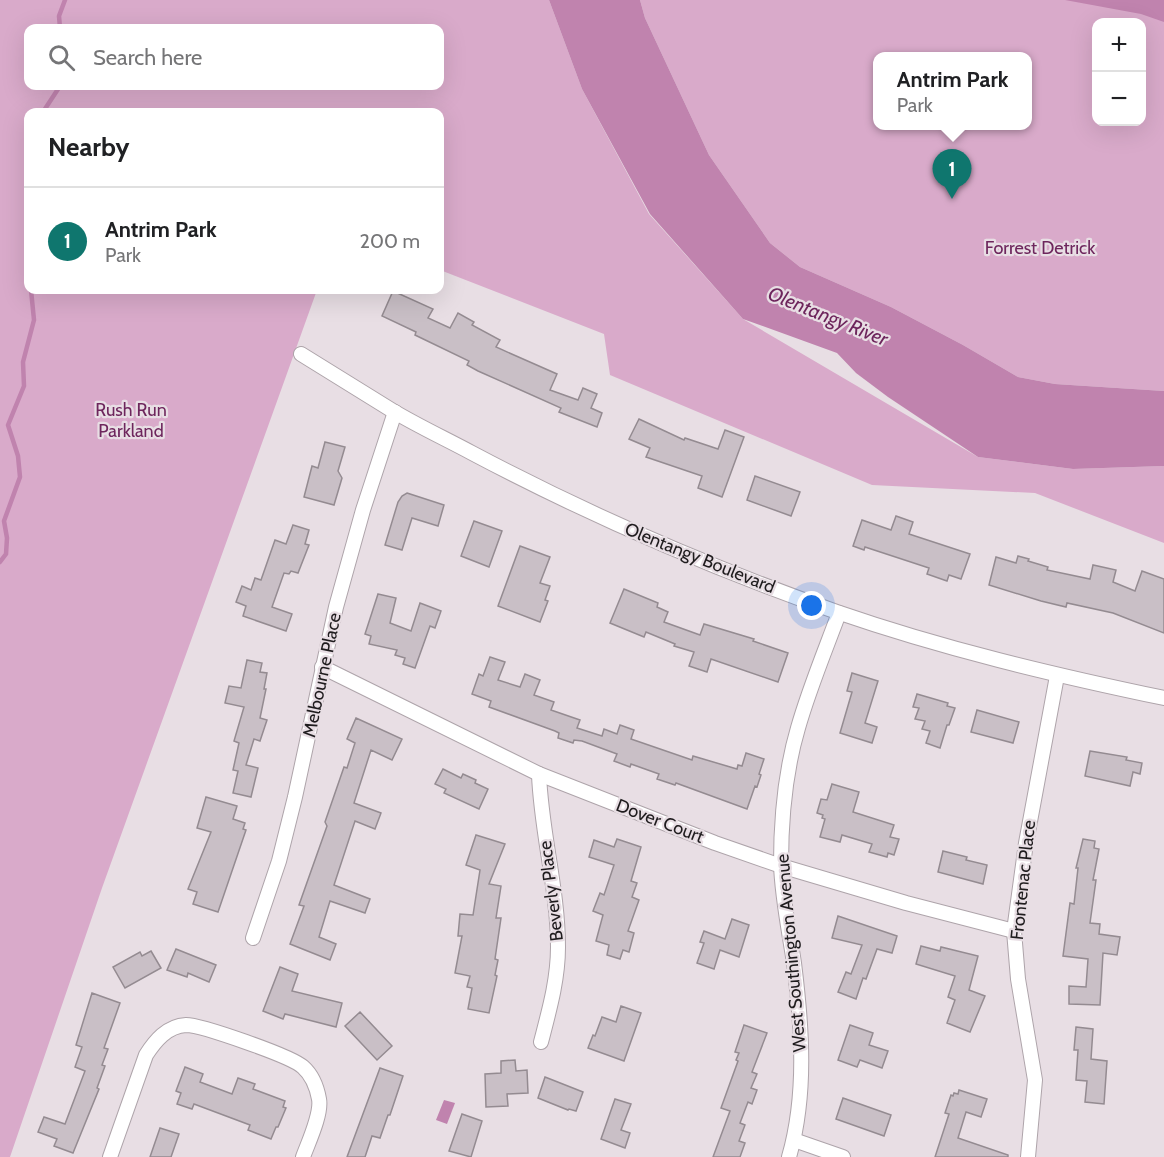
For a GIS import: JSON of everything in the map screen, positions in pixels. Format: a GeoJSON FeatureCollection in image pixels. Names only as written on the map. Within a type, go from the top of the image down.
{"type":"FeatureCollection","features":[{"type":"Feature","properties":{"kind":"street","name":"Olentangy Boulevard"},"geometry":{"type":"LineString","coordinates":[[301,354],[394,412],[517,476],[618,524],[747,579],[839,613],[946,646],[1057,676],[1164,698]]}},
{"type":"Feature","properties":{"kind":"street","name":"Melbourne Place"},"geometry":{"type":"LineString","coordinates":[[253,938],[279,861],[296,796],[336,607],[394,412]]}},
{"type":"Feature","properties":{"kind":"street","name":"West Southington Avenue"},"geometry":{"type":"LineString","coordinates":[[789,1157],[794,1140],[801,1090],[801,1021],[781,866],[784,805],[795,741],[810,690],[839,613]]}},
{"type":"Feature","properties":{"kind":"street","name":"Dover Court"},"geometry":{"type":"LineString","coordinates":[[322,667],[538,774],[716,843],[781,866],[906,903],[1014,931]]}},
{"type":"Feature","properties":{"kind":"street","name":"Frontenac Place"},"geometry":{"type":"LineString","coordinates":[[1028,1157],[1035,1080],[1018,979],[1014,931],[1026,843],[1057,676]]}},
{"type":"Feature","properties":{"kind":"street","name":"Beverly Place"},"geometry":{"type":"LineString","coordinates":[[538,774],[540,808],[556,912],[558,948],[556,979],[541,1042]]}},
{"type":"Feature","properties":{"kind":"street"},"geometry":{"type":"LineString","coordinates":[[110,1157],[146,1054],[155,1040],[169,1030],[186,1025],[290,1058],[305,1068],[315,1082],[320,1102],[303,1157]]}},
{"type":"Feature","properties":{"kind":"street"},"geometry":{"type":"LineString","coordinates":[[794,1140],[843,1157]]}},
{"type":"Feature","properties":{"kind":"green space","name":"Rush Run Parkland"},"geometry":{"type":"Polygon","coordinates":[[[0,0],[549,0],[582,89],[649,214],[743,319],[978,457],[1073,469],[1164,466],[1164,543],[1035,493],[872,485],[610,375],[604,334],[444,272],[444,108],[24,108],[24,294],[316,294],[102,888],[10,1157],[0,1157],[0,0]]]}},
{"type":"Feature","properties":{"kind":"green space","name":"Forrest Detrick"},"geometry":{"type":"Polygon","coordinates":[[[640,0],[1164,0],[1164,391],[1055,384],[1018,377],[891,307],[800,267],[770,243],[709,155],[645,18],[640,0]]]}},
{"type":"Feature","properties":{"kind":"water","name":"Olentangy River"},"geometry":{"type":"Polygon","coordinates":[[[549,0],[640,0],[645,18],[709,155],[770,243],[800,267],[891,307],[1018,377],[1055,384],[1164,391],[1164,466],[1073,469],[978,457],[888,397],[856,373],[837,353],[743,319],[650,214],[582,89],[549,0]]]}},
{"type":"Feature","properties":{"kind":"water"},"geometry":{"type":"Polygon","coordinates":[[[1065,0],[1164,0],[1164,22],[1141,14],[1065,0]]]}},
{"type":"Feature","properties":{"kind":"water"},"geometry":{"type":"Polygon","coordinates":[[[444,1100],[455,1103],[447,1124],[436,1120],[444,1100]]]}},
{"type":"Feature","properties":{"kind":"building"},"geometry":{"type":"Polygon","coordinates":[[[392,294],[400,294],[433,309],[428,318],[450,328],[458,313],[474,322],[472,325],[500,340],[496,347],[557,374],[550,390],[578,400],[583,388],[597,394],[591,408],[602,413],[597,427],[559,412],[561,408],[478,371],[467,365],[469,361],[382,316],[392,294]]]}},
{"type":"Feature","properties":{"kind":"building"},"geometry":{"type":"Polygon","coordinates":[[[639,419],[684,440],[685,438],[718,449],[725,430],[744,437],[722,497],[698,488],[702,476],[646,457],[650,448],[629,439],[639,419]]]}},
{"type":"Feature","properties":{"kind":"building"},"geometry":{"type":"Polygon","coordinates":[[[325,442],[345,447],[338,471],[342,478],[334,505],[304,497],[312,466],[318,468],[325,442]]]}},
{"type":"Feature","properties":{"kind":"building"},"geometry":{"type":"Polygon","coordinates":[[[755,476],[800,492],[791,516],[747,500],[755,476]]]}},
{"type":"Feature","properties":{"kind":"building"},"geometry":{"type":"Polygon","coordinates":[[[407,493],[444,505],[438,526],[412,518],[402,550],[385,545],[398,502],[407,493]]]}},
{"type":"Feature","properties":{"kind":"building"},"geometry":{"type":"Polygon","coordinates":[[[896,516],[913,522],[909,534],[970,554],[961,579],[949,575],[947,581],[927,574],[929,568],[865,547],[864,550],[853,546],[862,520],[891,530],[896,516]]]}},
{"type":"Feature","properties":{"kind":"building"},"geometry":{"type":"Polygon","coordinates":[[[474,521],[502,531],[489,567],[461,556],[474,521]]]}},
{"type":"Feature","properties":{"kind":"building"},"geometry":{"type":"Polygon","coordinates":[[[293,525],[309,530],[305,544],[309,545],[298,573],[291,571],[289,574],[284,573],[272,607],[292,614],[286,631],[243,616],[246,606],[236,602],[242,586],[251,590],[255,578],[261,580],[275,540],[286,544],[293,525]]]}},
{"type":"Feature","properties":{"kind":"building"},"geometry":{"type":"Polygon","coordinates":[[[520,546],[550,557],[540,583],[550,586],[545,600],[548,601],[540,622],[498,606],[520,546]]]}},
{"type":"Feature","properties":{"kind":"building"},"geometry":{"type":"Polygon","coordinates":[[[1018,556],[1048,567],[1047,570],[1090,579],[1093,565],[1116,570],[1113,582],[1135,591],[1142,571],[1164,579],[1164,633],[1113,613],[1067,603],[1066,607],[989,585],[996,557],[1016,563],[1018,556]]]}},
{"type":"Feature","properties":{"kind":"building"},"geometry":{"type":"Polygon","coordinates":[[[624,589],[658,603],[657,607],[668,612],[664,622],[700,635],[704,624],[754,639],[753,641],[788,653],[778,682],[711,659],[707,672],[689,666],[694,652],[674,646],[675,644],[646,632],[644,637],[610,623],[624,589]]]}},
{"type":"Feature","properties":{"kind":"building"},"geometry":{"type":"Polygon","coordinates":[[[378,594],[396,598],[390,623],[411,631],[420,603],[441,611],[435,628],[430,626],[415,668],[403,664],[405,658],[395,655],[397,650],[369,644],[371,636],[365,634],[378,594]]]}},
{"type":"Feature","properties":{"kind":"building"},"geometry":{"type":"Polygon","coordinates":[[[490,657],[505,662],[498,680],[520,687],[525,674],[540,680],[534,695],[554,702],[551,710],[580,720],[577,728],[602,736],[604,729],[617,734],[620,725],[634,730],[631,739],[692,760],[693,756],[737,769],[738,765],[742,766],[746,753],[764,759],[757,787],[755,786],[747,809],[676,783],[675,785],[657,779],[659,774],[631,764],[630,767],[614,761],[617,754],[582,741],[574,740],[573,743],[558,738],[559,733],[555,731],[489,707],[491,701],[472,694],[479,674],[483,676],[490,657]]]}},
{"type":"Feature","properties":{"kind":"building"},"geometry":{"type":"Polygon","coordinates":[[[247,660],[262,663],[260,672],[267,673],[260,718],[267,720],[260,741],[254,739],[246,765],[258,768],[251,797],[233,793],[238,771],[233,770],[239,743],[234,741],[244,707],[225,703],[229,686],[241,688],[247,660]]]}},
{"type":"Feature","properties":{"kind":"building"},"geometry":{"type":"Polygon","coordinates":[[[852,673],[878,681],[865,723],[877,727],[872,743],[840,733],[852,692],[847,691],[852,673]]]}},
{"type":"Feature","properties":{"kind":"building"},"geometry":{"type":"Polygon","coordinates":[[[917,694],[948,703],[947,706],[955,708],[940,748],[926,743],[930,731],[922,729],[925,721],[915,719],[919,708],[913,707],[917,694]]]}},
{"type":"Feature","properties":{"kind":"building"},"geometry":{"type":"Polygon","coordinates":[[[977,710],[1019,722],[1013,743],[971,732],[977,710]]]}},
{"type":"Feature","properties":{"kind":"building"},"geometry":{"type":"Polygon","coordinates":[[[356,718],[402,739],[392,760],[371,750],[354,803],[381,813],[375,829],[355,821],[334,885],[370,899],[365,913],[330,901],[319,937],[336,944],[330,960],[290,944],[304,906],[299,905],[327,826],[325,822],[355,743],[347,739],[356,718]]]}},
{"type":"Feature","properties":{"kind":"building"},"geometry":{"type":"Polygon","coordinates":[[[1090,751],[1127,757],[1126,760],[1142,763],[1140,774],[1133,772],[1130,786],[1085,776],[1090,751]]]}},
{"type":"Feature","properties":{"kind":"building"},"geometry":{"type":"Polygon","coordinates":[[[443,769],[461,778],[463,774],[488,789],[479,809],[444,793],[446,789],[435,784],[443,769]]]}},
{"type":"Feature","properties":{"kind":"building"},"geometry":{"type":"Polygon","coordinates":[[[832,784],[859,792],[853,812],[894,825],[890,837],[899,839],[894,855],[888,853],[887,857],[869,852],[872,844],[842,835],[840,842],[820,837],[825,819],[822,818],[823,815],[817,813],[821,799],[827,800],[832,784]]]}},
{"type":"Feature","properties":{"kind":"building"},"geometry":{"type":"Polygon","coordinates":[[[206,797],[237,806],[233,819],[245,823],[243,829],[246,830],[218,912],[193,904],[197,892],[188,889],[211,832],[197,828],[206,797]]]}},
{"type":"Feature","properties":{"kind":"building"},"geometry":{"type":"Polygon","coordinates":[[[476,835],[505,844],[489,884],[501,886],[496,918],[501,918],[495,959],[498,960],[495,975],[497,976],[489,1013],[468,1009],[472,988],[467,987],[470,976],[455,973],[462,936],[458,936],[460,914],[473,915],[480,870],[466,865],[476,835]]]}},
{"type":"Feature","properties":{"kind":"building"},"geometry":{"type":"Polygon","coordinates":[[[617,839],[641,847],[631,881],[637,883],[632,897],[639,900],[628,931],[634,933],[629,952],[623,950],[620,959],[607,955],[609,945],[596,941],[603,915],[593,911],[600,893],[604,895],[614,865],[589,857],[594,840],[614,847],[617,839]]]}},
{"type":"Feature","properties":{"kind":"building"},"geometry":{"type":"Polygon","coordinates":[[[1083,839],[1095,841],[1094,848],[1099,849],[1093,880],[1096,880],[1090,923],[1100,924],[1099,934],[1120,937],[1117,955],[1103,953],[1100,1005],[1069,1004],[1069,986],[1086,987],[1088,959],[1063,956],[1070,903],[1074,904],[1078,868],[1076,868],[1083,839]]]}},
{"type":"Feature","properties":{"kind":"building"},"geometry":{"type":"Polygon","coordinates":[[[943,851],[987,865],[983,884],[938,872],[943,851]]]}},
{"type":"Feature","properties":{"kind":"building"},"geometry":{"type":"Polygon","coordinates":[[[838,916],[897,936],[892,953],[877,949],[856,999],[838,992],[846,972],[851,974],[862,945],[832,938],[838,916]]]}},
{"type":"Feature","properties":{"kind":"building"},"geometry":{"type":"Polygon","coordinates":[[[732,919],[749,925],[739,957],[720,950],[714,969],[697,963],[704,943],[700,942],[704,931],[725,939],[732,919]]]}},
{"type":"Feature","properties":{"kind":"building"},"geometry":{"type":"Polygon","coordinates":[[[921,946],[940,951],[941,947],[978,956],[969,990],[985,996],[970,1032],[947,1023],[955,1000],[948,997],[955,976],[916,964],[921,946]]]}},
{"type":"Feature","properties":{"kind":"building"},"geometry":{"type":"Polygon","coordinates":[[[176,949],[216,965],[209,982],[188,973],[187,977],[167,970],[176,949]]]}},
{"type":"Feature","properties":{"kind":"building"},"geometry":{"type":"Polygon","coordinates":[[[151,951],[161,968],[125,988],[113,967],[140,952],[142,956],[151,951]]]}},
{"type":"Feature","properties":{"kind":"building"},"geometry":{"type":"Polygon","coordinates":[[[280,967],[298,974],[292,991],[342,1003],[336,1027],[285,1014],[283,1019],[263,1011],[280,967]]]}},
{"type":"Feature","properties":{"kind":"building"},"geometry":{"type":"Polygon","coordinates":[[[92,993],[120,1003],[104,1048],[108,1049],[102,1065],[105,1066],[97,1088],[99,1089],[73,1153],[54,1146],[57,1139],[38,1132],[44,1117],[65,1124],[85,1071],[75,1067],[82,1047],[76,1045],[92,993]]]}},
{"type":"Feature","properties":{"kind":"building"},"geometry":{"type":"Polygon","coordinates":[[[621,1006],[641,1013],[624,1061],[588,1048],[602,1017],[616,1022],[621,1006]]]}},
{"type":"Feature","properties":{"kind":"building"},"geometry":{"type":"Polygon","coordinates":[[[360,1012],[392,1046],[377,1060],[345,1026],[360,1012]]]}},
{"type":"Feature","properties":{"kind":"building"},"geometry":{"type":"Polygon","coordinates":[[[744,1025],[767,1033],[752,1072],[757,1074],[751,1088],[757,1090],[752,1104],[748,1102],[740,1123],[745,1125],[739,1141],[745,1143],[740,1157],[713,1157],[730,1111],[721,1108],[738,1061],[736,1060],[739,1053],[735,1052],[744,1025]]]}},
{"type":"Feature","properties":{"kind":"building"},"geometry":{"type":"Polygon","coordinates":[[[850,1025],[873,1033],[869,1045],[888,1051],[882,1068],[860,1060],[857,1067],[838,1060],[850,1025]]]}},
{"type":"Feature","properties":{"kind":"building"},"geometry":{"type":"Polygon","coordinates":[[[1076,1027],[1093,1029],[1091,1059],[1107,1061],[1104,1104],[1085,1102],[1087,1081],[1076,1080],[1078,1050],[1074,1050],[1076,1027]]]}},
{"type":"Feature","properties":{"kind":"building"},"geometry":{"type":"Polygon","coordinates":[[[515,1060],[516,1071],[527,1070],[528,1093],[507,1094],[508,1106],[486,1107],[485,1074],[501,1073],[501,1061],[515,1060]]]}},
{"type":"Feature","properties":{"kind":"building"},"geometry":{"type":"Polygon","coordinates":[[[185,1067],[203,1074],[200,1082],[232,1094],[238,1078],[255,1084],[253,1089],[285,1101],[283,1107],[286,1108],[271,1139],[248,1130],[250,1125],[194,1104],[192,1109],[177,1104],[181,1093],[176,1091],[185,1067]]]}},
{"type":"Feature","properties":{"kind":"building"},"geometry":{"type":"Polygon","coordinates":[[[380,1068],[403,1076],[390,1115],[388,1115],[380,1138],[372,1136],[365,1157],[347,1157],[380,1068]]]}},
{"type":"Feature","properties":{"kind":"building"},"geometry":{"type":"Polygon","coordinates":[[[545,1077],[583,1092],[576,1111],[538,1098],[545,1077]]]}},
{"type":"Feature","properties":{"kind":"building"},"geometry":{"type":"Polygon","coordinates":[[[959,1090],[987,1099],[981,1117],[966,1112],[958,1138],[1008,1155],[1008,1157],[935,1157],[949,1114],[945,1113],[951,1095],[958,1094],[959,1090]]]}},
{"type":"Feature","properties":{"kind":"building"},"geometry":{"type":"Polygon","coordinates":[[[843,1098],[891,1115],[884,1136],[836,1119],[843,1098]]]}},
{"type":"Feature","properties":{"kind":"building"},"geometry":{"type":"Polygon","coordinates":[[[615,1099],[631,1104],[621,1130],[630,1133],[625,1148],[601,1139],[615,1099]]]}},
{"type":"Feature","properties":{"kind":"building"},"geometry":{"type":"Polygon","coordinates":[[[462,1114],[482,1121],[471,1157],[449,1151],[462,1114]]]}},
{"type":"Feature","properties":{"kind":"building"},"geometry":{"type":"Polygon","coordinates":[[[160,1128],[179,1134],[171,1157],[150,1157],[160,1128]]]}},
{"type":"Feature","properties":{"kind":"waterway"},"geometry":{"type":"LineString","coordinates":[[60,24],[59,16],[65,0]]}},
{"type":"Feature","properties":{"kind":"waterway"},"geometry":{"type":"LineString","coordinates":[[46,108],[57,90]]}},
{"type":"Feature","properties":{"kind":"waterway"},"geometry":{"type":"LineString","coordinates":[[0,562],[6,554],[7,538],[4,521],[20,477],[18,456],[8,425],[24,386],[23,362],[34,320],[31,294]]}},
{"type":"Feature","properties":{"kind":"place","name":"Antrim Park"},"geometry":{"type":"Point","coordinates":[952,199]}}]}
